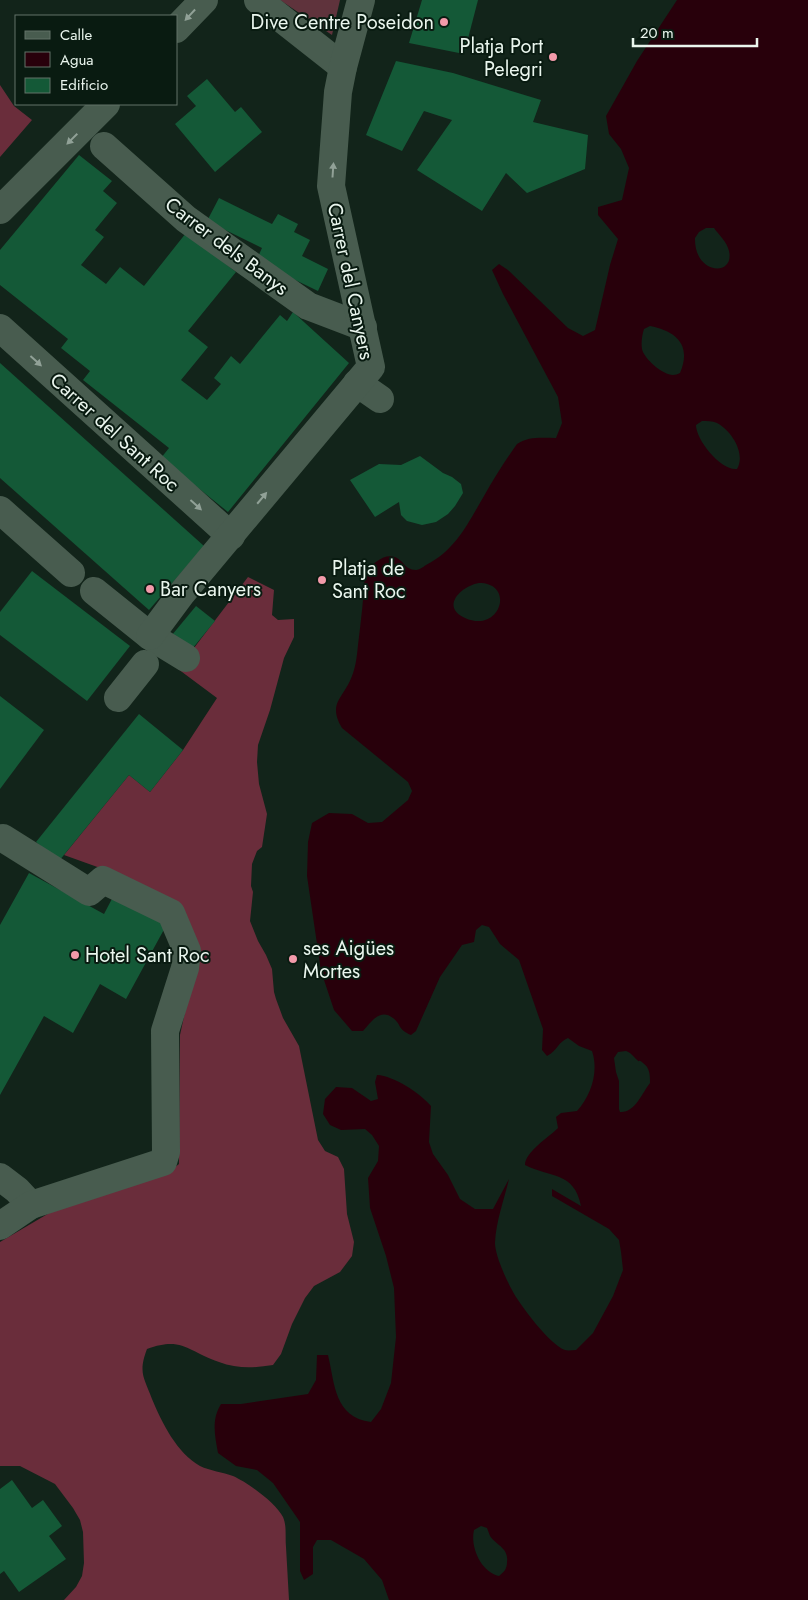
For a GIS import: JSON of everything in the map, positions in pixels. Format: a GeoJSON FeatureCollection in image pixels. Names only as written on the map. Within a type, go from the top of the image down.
{"type":"FeatureCollection","features":[{"type":"Feature","properties":{"kind":"street"},"geometry":{"type":"LineString","coordinates":[[178,27],[204,0]]}},
{"type":"Feature","properties":{"kind":"street"},"geometry":{"type":"LineString","coordinates":[[258,0],[343,67]]}},
{"type":"Feature","properties":{"kind":"street","name":"Carrer del Canyers"},"geometry":{"type":"LineString","coordinates":[[150,636],[182,593],[371,367],[331,186],[338,92],[361,0]]}},
{"type":"Feature","properties":{"kind":"street"},"geometry":{"type":"LineString","coordinates":[[0,210],[105,105]]}},
{"type":"Feature","properties":{"kind":"street","name":"Carrer dels Banys"},"geometry":{"type":"LineString","coordinates":[[104,146],[186,219],[308,306],[362,327]]}},
{"type":"Feature","properties":{"kind":"street","name":"Carrer del Sant Roc"},"geometry":{"type":"LineString","coordinates":[[0,328],[230,536]]}},
{"type":"Feature","properties":{"kind":"street"},"geometry":{"type":"LineString","coordinates":[[357,383],[380,399]]}},
{"type":"Feature","properties":{"kind":"street"},"geometry":{"type":"LineString","coordinates":[[0,510],[71,573]]}},
{"type":"Feature","properties":{"kind":"street"},"geometry":{"type":"LineString","coordinates":[[94,591],[150,636],[186,658]]}},
{"type":"Feature","properties":{"kind":"street"},"geometry":{"type":"LineString","coordinates":[[118,698],[145,664]]}},
{"type":"Feature","properties":{"kind":"street"},"geometry":{"type":"LineString","coordinates":[[0,1226],[31,1205],[163,1162],[166,1152],[164,1031],[185,968],[186,951],[171,913],[103,880],[89,892],[3,838]]}},
{"type":"Feature","properties":{"kind":"street"},"geometry":{"type":"LineString","coordinates":[[0,1176],[31,1205]]}},
{"type":"Feature","properties":{"kind":"shaded area"},"geometry":{"type":"Polygon","coordinates":[[[280,0],[340,0],[332,35],[280,0]]]}},
{"type":"Feature","properties":{"kind":"shaded area"},"geometry":{"type":"Polygon","coordinates":[[[0,85],[14,106],[32,120],[0,157],[0,85]]]}},
{"type":"Feature","properties":{"kind":"shaded area"},"geometry":{"type":"Polygon","coordinates":[[[248,577],[274,590],[272,615],[278,620],[294,619],[294,637],[284,658],[258,745],[259,784],[267,814],[262,847],[257,851],[252,864],[251,886],[253,892],[250,921],[272,969],[274,992],[283,1018],[299,1046],[318,1140],[325,1151],[338,1157],[344,1169],[347,1214],[354,1242],[352,1256],[340,1272],[314,1286],[305,1298],[292,1324],[281,1354],[273,1365],[253,1367],[232,1366],[208,1358],[185,1347],[169,1344],[147,1349],[144,1357],[143,1375],[156,1408],[177,1445],[200,1466],[233,1476],[246,1483],[268,1499],[283,1517],[289,1600],[64,1600],[76,1587],[82,1576],[84,1563],[83,1532],[80,1520],[55,1484],[20,1466],[0,1466],[0,1242],[51,1212],[174,1168],[179,1164],[180,1035],[196,961],[103,869],[64,855],[129,775],[150,792],[183,750],[217,698],[178,669],[248,577]]]}},
{"type":"Feature","properties":{"kind":"water"},"geometry":{"type":"Polygon","coordinates":[[[677,0],[808,0],[808,1600],[389,1600],[382,1580],[364,1559],[331,1540],[317,1540],[313,1547],[313,1574],[304,1580],[300,1571],[300,1522],[273,1483],[257,1470],[236,1466],[218,1453],[215,1434],[216,1416],[221,1404],[241,1404],[308,1394],[316,1380],[317,1355],[328,1355],[338,1398],[350,1414],[359,1419],[371,1422],[381,1409],[391,1383],[396,1337],[394,1288],[386,1256],[370,1208],[368,1178],[378,1161],[379,1146],[372,1135],[365,1129],[341,1130],[330,1125],[323,1114],[325,1099],[336,1087],[352,1088],[371,1101],[378,1099],[375,1082],[377,1075],[391,1078],[414,1091],[431,1106],[429,1142],[433,1154],[448,1175],[460,1199],[475,1209],[493,1209],[509,1179],[497,1227],[495,1243],[497,1254],[507,1280],[521,1305],[543,1333],[559,1347],[566,1350],[576,1350],[593,1333],[613,1296],[623,1270],[619,1240],[609,1229],[552,1196],[552,1189],[581,1206],[578,1195],[573,1187],[560,1177],[525,1165],[533,1150],[558,1128],[556,1117],[561,1113],[577,1111],[582,1105],[590,1091],[594,1075],[595,1067],[592,1051],[579,1046],[568,1038],[547,1056],[542,1050],[543,1029],[519,960],[500,944],[489,927],[482,925],[476,930],[474,942],[462,945],[440,977],[416,1031],[411,1035],[402,1029],[393,1018],[388,1015],[380,1015],[363,1031],[352,1031],[334,1010],[321,971],[307,876],[308,842],[312,823],[329,813],[352,814],[368,823],[382,822],[408,800],[412,791],[408,782],[342,728],[336,712],[336,706],[349,684],[355,664],[365,571],[378,560],[388,556],[398,559],[408,568],[416,570],[436,559],[460,535],[517,444],[531,439],[556,438],[562,423],[558,397],[492,270],[499,264],[508,270],[568,328],[583,336],[595,330],[618,239],[598,215],[598,207],[622,200],[629,168],[621,149],[609,134],[606,116],[637,61],[677,0]],[[706,228],[699,232],[695,238],[696,250],[701,259],[707,265],[714,268],[721,268],[726,265],[729,259],[729,251],[725,242],[714,228],[706,228]],[[650,326],[644,329],[643,353],[650,362],[669,374],[680,373],[684,355],[683,347],[674,336],[659,328],[650,326]],[[702,421],[696,425],[705,446],[717,460],[724,465],[737,469],[740,457],[739,450],[728,431],[717,423],[702,421]],[[479,583],[460,592],[454,603],[454,608],[465,618],[477,621],[487,619],[495,614],[499,606],[500,598],[497,591],[490,585],[479,583]],[[626,1051],[618,1052],[614,1058],[619,1081],[620,1112],[630,1109],[638,1102],[650,1083],[649,1072],[645,1065],[626,1051]],[[481,1526],[474,1530],[475,1551],[482,1564],[487,1570],[499,1576],[506,1567],[507,1557],[504,1550],[490,1536],[487,1528],[481,1526]]]}},
{"type":"Feature","properties":{"kind":"building","name":"Dive Centre Poseidon"},"geometry":{"type":"Polygon","coordinates":[[[422,0],[478,0],[464,54],[409,43],[422,0]]]}},
{"type":"Feature","properties":{"kind":"building"},"geometry":{"type":"Polygon","coordinates":[[[396,61],[453,73],[541,100],[533,122],[588,135],[585,169],[527,193],[506,173],[482,211],[417,170],[452,120],[424,111],[402,151],[366,135],[396,61]]]}},
{"type":"Feature","properties":{"kind":"building"},"geometry":{"type":"Polygon","coordinates":[[[207,79],[235,112],[241,107],[262,132],[215,172],[175,124],[196,106],[187,96],[207,79]]]}},
{"type":"Feature","properties":{"kind":"building"},"geometry":{"type":"Polygon","coordinates":[[[79,155],[112,181],[103,191],[117,203],[95,230],[104,237],[81,265],[106,284],[120,267],[144,286],[186,233],[236,272],[188,331],[208,347],[181,380],[207,400],[221,384],[214,378],[231,356],[240,364],[280,315],[287,321],[293,312],[349,363],[228,512],[161,458],[169,448],[83,380],[90,371],[61,348],[68,339],[0,285],[0,250],[79,155]]]}},
{"type":"Feature","properties":{"kind":"building"},"geometry":{"type":"Polygon","coordinates":[[[219,198],[272,224],[278,214],[298,224],[294,232],[310,240],[302,256],[328,269],[318,291],[256,261],[262,248],[207,221],[219,198]]]}},
{"type":"Feature","properties":{"kind":"building"},"geometry":{"type":"Polygon","coordinates":[[[0,363],[204,546],[149,610],[0,478],[0,363]]]}},
{"type":"Feature","properties":{"kind":"building"},"geometry":{"type":"Polygon","coordinates":[[[420,456],[461,484],[463,493],[455,506],[448,514],[436,522],[422,525],[407,521],[401,515],[399,502],[375,517],[350,480],[379,464],[401,465],[420,456]]]}},
{"type":"Feature","properties":{"kind":"building"},"geometry":{"type":"Polygon","coordinates":[[[32,571],[130,646],[87,701],[0,635],[0,612],[32,571]]]}},
{"type":"Feature","properties":{"kind":"building"},"geometry":{"type":"Polygon","coordinates":[[[196,606],[215,621],[192,649],[172,635],[196,606]]]}},
{"type":"Feature","properties":{"kind":"building"},"geometry":{"type":"Polygon","coordinates":[[[0,696],[44,730],[0,789],[0,696]]]}},
{"type":"Feature","properties":{"kind":"building"},"geometry":{"type":"Polygon","coordinates":[[[139,714],[183,750],[150,792],[129,775],[59,861],[36,842],[139,714]]]}},
{"type":"Feature","properties":{"kind":"building","name":"Hotel Sant Roc"},"geometry":{"type":"Polygon","coordinates":[[[29,873],[104,914],[114,895],[167,924],[126,999],[100,984],[73,1033],[44,1016],[0,1095],[0,925],[29,873]]]}},
{"type":"Feature","properties":{"kind":"building"},"geometry":{"type":"Polygon","coordinates":[[[12,1480],[32,1508],[43,1500],[62,1526],[49,1536],[66,1559],[19,1592],[4,1571],[0,1574],[0,1489],[12,1480]]]}},
{"type":"Feature","properties":{"kind":"place","name":"Dive Centre Poseidon"},"geometry":{"type":"Point","coordinates":[444,22]}},
{"type":"Feature","properties":{"kind":"place","name":"Platja Port Pelegri"},"geometry":{"type":"Point","coordinates":[553,57]}},
{"type":"Feature","properties":{"kind":"place","name":"Platja de Sant Roc"},"geometry":{"type":"Point","coordinates":[322,580]}},
{"type":"Feature","properties":{"kind":"place","name":"Bar Canyers"},"geometry":{"type":"Point","coordinates":[150,589]}},
{"type":"Feature","properties":{"kind":"place","name":"Hotel Sant Roc"},"geometry":{"type":"Point","coordinates":[75,955]}},
{"type":"Feature","properties":{"kind":"place","name":"ses Aigües Mortes"},"geometry":{"type":"Point","coordinates":[293,959]}}]}
